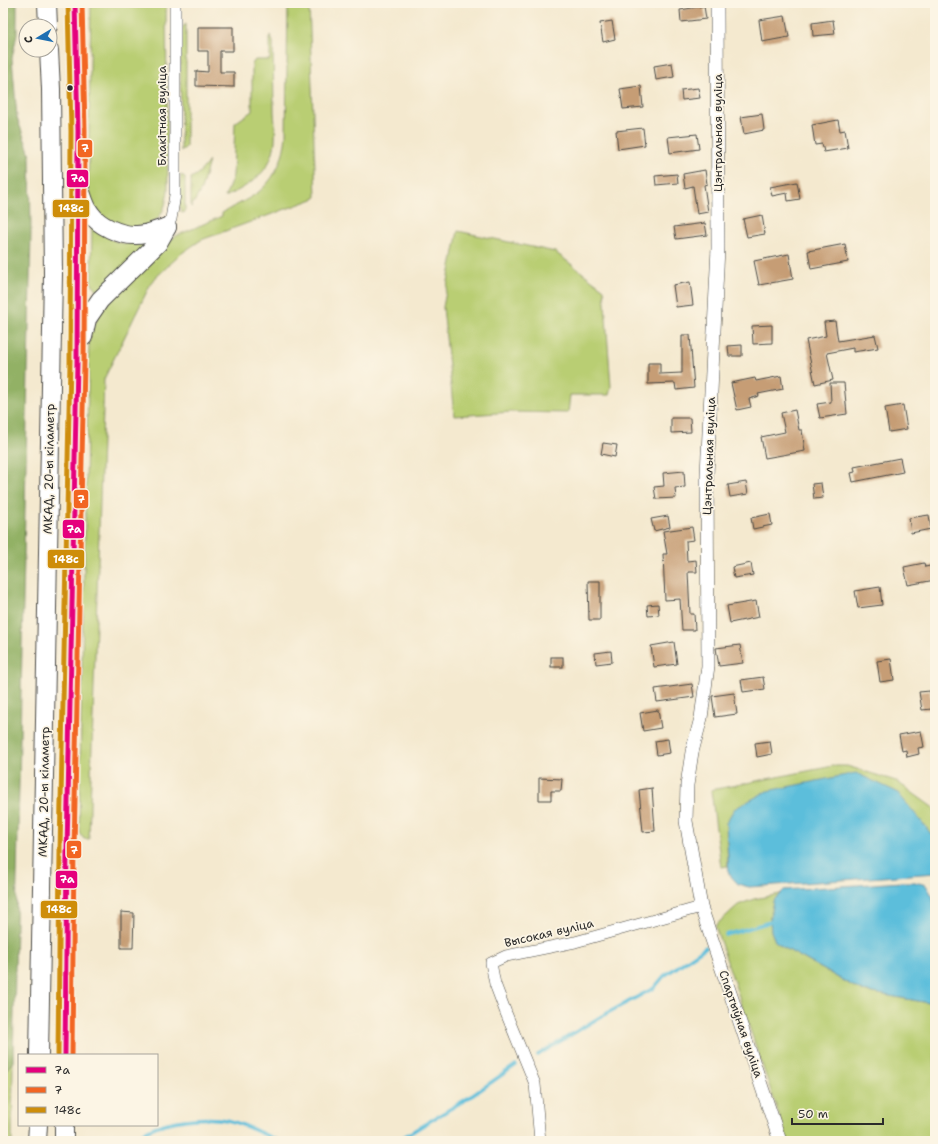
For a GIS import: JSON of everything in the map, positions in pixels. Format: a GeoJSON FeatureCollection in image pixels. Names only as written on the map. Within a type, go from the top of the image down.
{"type":"FeatureCollection","features":[{"type":"Feature","properties":{"kind":"highway"},"geometry":{"type":"LineString","coordinates":[[47,3],[48,18]]}},
{"type":"Feature","properties":{"kind":"highway","name":"МКАД, 20-ы кіламетр"},"geometry":{"type":"LineString","coordinates":[[65,1054],[67,849],[77,362],[78,131],[75,3]]}},
{"type":"Feature","properties":{"kind":"highway","name":"МКАД, 20-ы кіламетр"},"geometry":{"type":"LineString","coordinates":[[39,1054],[53,274],[49,58]]}},
{"type":"Feature","properties":{"kind":"highway"},"geometry":{"type":"LineString","coordinates":[[77,179],[85,204],[91,215],[113,230],[134,235],[167,227]]}},
{"type":"Feature","properties":{"kind":"highway"},"geometry":{"type":"LineString","coordinates":[[77,362],[87,319],[100,300],[158,243],[167,227]]}},
{"type":"Feature","properties":{"kind":"highway"},"geometry":{"type":"LineString","coordinates":[[37,1141],[38,1126]]}},
{"type":"Feature","properties":{"kind":"highway"},"geometry":{"type":"LineString","coordinates":[[64,1126],[64,1141]]}},
{"type":"Feature","properties":{"kind":"street","name":"Блакітная вуліца"},"geometry":{"type":"LineString","coordinates":[[167,227],[171,219],[175,195],[176,3]]}},
{"type":"Feature","properties":{"kind":"street","name":"Цэнтральная вуліца"},"geometry":{"type":"LineString","coordinates":[[701,907],[686,821],[687,785],[692,752],[701,718],[708,666],[707,474],[718,248],[717,3]]}},
{"type":"Feature","properties":{"kind":"street","name":"Высокая вуліца"},"geometry":{"type":"LineString","coordinates":[[540,1141],[535,1084],[495,984],[491,963],[506,956],[575,942],[701,907]]}},
{"type":"Feature","properties":{"kind":"street","name":"Спартыўная вуліца"},"geometry":{"type":"LineString","coordinates":[[701,907],[780,1141]]}},
{"type":"Feature","properties":{"kind":"green space"},"geometry":{"type":"Polygon","coordinates":[[[3,3],[17,3],[17,34],[12,58],[17,118],[30,154],[31,233],[13,1062],[3,1073],[3,3]]]}},
{"type":"Feature","properties":{"kind":"green space"},"geometry":{"type":"Polygon","coordinates":[[[91,3],[166,3],[168,190],[163,211],[155,221],[143,226],[124,227],[115,225],[103,217],[88,200],[91,3]]]}},
{"type":"Feature","properties":{"kind":"green space"},"geometry":{"type":"Polygon","coordinates":[[[288,3],[309,3],[316,198],[201,240],[182,253],[152,281],[104,379],[89,839],[84,839],[79,833],[89,343],[91,332],[101,310],[159,249],[176,236],[222,216],[222,213],[262,189],[272,178],[284,151],[286,136],[288,3]]]}},
{"type":"Feature","properties":{"kind":"green space"},"geometry":{"type":"Polygon","coordinates":[[[186,24],[186,147],[181,151],[180,29],[186,24]]]}},
{"type":"Feature","properties":{"kind":"green space"},"geometry":{"type":"Polygon","coordinates":[[[270,35],[273,42],[274,150],[269,163],[259,176],[246,186],[225,197],[233,176],[235,123],[252,111],[252,64],[255,60],[270,60],[270,35]]]}},
{"type":"Feature","properties":{"kind":"green space"},"geometry":{"type":"Polygon","coordinates":[[[209,161],[201,190],[191,207],[191,178],[201,171],[209,161]]]}},
{"type":"Feature","properties":{"kind":"green space"},"geometry":{"type":"Polygon","coordinates":[[[181,175],[185,177],[185,212],[182,213],[179,205],[181,175]]]}},
{"type":"Feature","properties":{"kind":"green space"},"geometry":{"type":"Polygon","coordinates":[[[92,223],[106,236],[120,243],[127,244],[144,242],[154,239],[105,290],[96,290],[91,282],[92,223]]]}},
{"type":"Feature","properties":{"kind":"green space"},"geometry":{"type":"Polygon","coordinates":[[[458,231],[555,252],[604,289],[611,387],[609,395],[570,395],[568,413],[511,412],[454,416],[443,307],[458,231]]]}},
{"type":"Feature","properties":{"kind":"green space"},"geometry":{"type":"Polygon","coordinates":[[[833,766],[847,766],[896,781],[935,809],[935,839],[922,822],[726,823],[728,866],[721,867],[711,790],[833,766]]]}},
{"type":"Feature","properties":{"kind":"green space"},"geometry":{"type":"Polygon","coordinates":[[[780,894],[773,901],[770,917],[771,931],[775,941],[783,947],[862,991],[935,1004],[935,1141],[788,1141],[715,926],[738,905],[754,899],[780,894]]]}},
{"type":"Feature","properties":{"kind":"green space"},"geometry":{"type":"Polygon","coordinates":[[[13,1062],[12,1141],[3,1141],[3,1073],[13,1062]]]}},
{"type":"Feature","properties":{"kind":"water"},"geometry":{"type":"Polygon","coordinates":[[[856,773],[897,792],[922,822],[935,839],[935,873],[749,887],[738,884],[729,874],[726,823],[734,809],[767,791],[856,773]]]}},
{"type":"Feature","properties":{"kind":"water"},"geometry":{"type":"Polygon","coordinates":[[[915,882],[926,885],[933,897],[935,912],[935,1004],[862,991],[783,947],[775,941],[771,931],[770,917],[773,901],[784,890],[915,882]]]}},
{"type":"Feature","properties":{"kind":"building"},"geometry":{"type":"Polygon","coordinates":[[[704,6],[706,19],[681,22],[680,10],[704,6]]]}},
{"type":"Feature","properties":{"kind":"building"},"geometry":{"type":"Polygon","coordinates":[[[785,16],[789,37],[762,42],[759,20],[785,16]]]}},
{"type":"Feature","properties":{"kind":"building"},"geometry":{"type":"Polygon","coordinates":[[[833,20],[835,34],[813,36],[812,23],[833,20]]]}},
{"type":"Feature","properties":{"kind":"building"},"geometry":{"type":"Polygon","coordinates":[[[612,21],[615,39],[603,42],[600,23],[612,21]]]}},
{"type":"Feature","properties":{"kind":"building"},"geometry":{"type":"Polygon","coordinates":[[[198,27],[233,27],[233,51],[220,51],[220,72],[234,72],[234,87],[196,86],[196,71],[208,72],[208,51],[198,51],[198,27]]]}},
{"type":"Feature","properties":{"kind":"building"},"geometry":{"type":"Polygon","coordinates":[[[672,63],[674,77],[656,80],[654,66],[672,63]]]}},
{"type":"Feature","properties":{"kind":"building"},"geometry":{"type":"Polygon","coordinates":[[[641,86],[643,107],[623,109],[620,89],[641,86]]]}},
{"type":"Feature","properties":{"kind":"building"},"geometry":{"type":"Polygon","coordinates":[[[698,88],[700,98],[682,100],[681,90],[698,88]]]}},
{"type":"Feature","properties":{"kind":"building"},"geometry":{"type":"Polygon","coordinates":[[[762,114],[764,130],[744,134],[741,117],[762,114]]]}},
{"type":"Feature","properties":{"kind":"building"},"geometry":{"type":"Polygon","coordinates":[[[838,120],[840,131],[845,130],[848,148],[824,152],[822,144],[815,145],[812,125],[838,120]]]}},
{"type":"Feature","properties":{"kind":"building"},"geometry":{"type":"Polygon","coordinates":[[[643,128],[645,145],[618,149],[616,131],[643,128]]]}},
{"type":"Feature","properties":{"kind":"building"},"geometry":{"type":"Polygon","coordinates":[[[697,134],[699,149],[670,153],[668,137],[697,134]]]}},
{"type":"Feature","properties":{"kind":"building"},"geometry":{"type":"Polygon","coordinates":[[[705,170],[707,184],[704,185],[708,212],[697,214],[693,186],[685,188],[683,174],[705,170]]]}},
{"type":"Feature","properties":{"kind":"building"},"geometry":{"type":"Polygon","coordinates":[[[677,174],[678,183],[656,185],[655,176],[677,174]]]}},
{"type":"Feature","properties":{"kind":"building"},"geometry":{"type":"Polygon","coordinates":[[[797,182],[800,199],[788,201],[787,193],[772,196],[770,187],[797,182]]]}},
{"type":"Feature","properties":{"kind":"building"},"geometry":{"type":"Polygon","coordinates":[[[762,215],[765,234],[747,237],[743,219],[762,215]]]}},
{"type":"Feature","properties":{"kind":"building"},"geometry":{"type":"Polygon","coordinates":[[[705,223],[707,235],[676,239],[674,227],[705,223]]]}},
{"type":"Feature","properties":{"kind":"building"},"geometry":{"type":"Polygon","coordinates":[[[845,244],[848,262],[811,269],[808,251],[845,244]]]}},
{"type":"Feature","properties":{"kind":"building"},"geometry":{"type":"Polygon","coordinates":[[[789,254],[793,279],[759,285],[754,261],[789,254]]]}},
{"type":"Feature","properties":{"kind":"building"},"geometry":{"type":"Polygon","coordinates":[[[690,282],[693,305],[676,307],[673,285],[690,282]]]}},
{"type":"Feature","properties":{"kind":"building"},"geometry":{"type":"Polygon","coordinates":[[[835,321],[838,341],[875,335],[878,348],[853,352],[853,348],[827,353],[833,380],[815,384],[806,340],[826,336],[824,322],[835,321]]]}},
{"type":"Feature","properties":{"kind":"building"},"geometry":{"type":"Polygon","coordinates":[[[772,325],[772,343],[753,344],[752,326],[772,325]]]}},
{"type":"Feature","properties":{"kind":"building"},"geometry":{"type":"Polygon","coordinates":[[[682,335],[690,335],[694,388],[676,390],[675,383],[648,384],[648,363],[660,363],[660,374],[682,373],[682,335]]]}},
{"type":"Feature","properties":{"kind":"building"},"geometry":{"type":"Polygon","coordinates":[[[742,345],[742,356],[729,356],[728,346],[742,345]]]}},
{"type":"Feature","properties":{"kind":"building"},"geometry":{"type":"Polygon","coordinates":[[[781,376],[783,389],[758,394],[759,396],[749,399],[751,407],[737,410],[731,383],[755,378],[756,381],[781,376]]]}},
{"type":"Feature","properties":{"kind":"building"},"geometry":{"type":"Polygon","coordinates":[[[830,383],[844,383],[847,414],[820,418],[817,404],[831,402],[830,383]]]}},
{"type":"Feature","properties":{"kind":"building"},"geometry":{"type":"Polygon","coordinates":[[[903,405],[907,429],[889,432],[885,408],[903,405]]]}},
{"type":"Feature","properties":{"kind":"building"},"geometry":{"type":"Polygon","coordinates":[[[795,410],[799,430],[802,430],[805,451],[765,458],[761,437],[785,432],[781,413],[795,410]]]}},
{"type":"Feature","properties":{"kind":"building"},"geometry":{"type":"Polygon","coordinates":[[[671,418],[690,418],[691,432],[671,433],[671,418]]]}},
{"type":"Feature","properties":{"kind":"building"},"geometry":{"type":"Polygon","coordinates":[[[603,443],[617,445],[615,457],[601,454],[603,443]]]}},
{"type":"Feature","properties":{"kind":"building"},"geometry":{"type":"Polygon","coordinates":[[[900,458],[903,472],[853,482],[851,473],[855,472],[854,467],[900,458]]]}},
{"type":"Feature","properties":{"kind":"building"},"geometry":{"type":"Polygon","coordinates":[[[684,471],[685,487],[675,488],[676,498],[656,499],[654,487],[664,486],[663,473],[684,471]]]}},
{"type":"Feature","properties":{"kind":"building"},"geometry":{"type":"Polygon","coordinates":[[[746,482],[748,494],[730,497],[728,485],[746,482]]]}},
{"type":"Feature","properties":{"kind":"building"},"geometry":{"type":"Polygon","coordinates":[[[821,483],[823,498],[814,499],[812,484],[821,483]]]}},
{"type":"Feature","properties":{"kind":"building"},"geometry":{"type":"Polygon","coordinates":[[[770,514],[772,525],[753,529],[751,518],[770,514]]]}},
{"type":"Feature","properties":{"kind":"building"},"geometry":{"type":"Polygon","coordinates":[[[929,515],[931,529],[911,533],[909,518],[929,515]]]}},
{"type":"Feature","properties":{"kind":"building"},"geometry":{"type":"Polygon","coordinates":[[[668,516],[670,527],[654,531],[651,519],[668,516]]]}},
{"type":"Feature","properties":{"kind":"building"},"geometry":{"type":"Polygon","coordinates":[[[692,527],[694,540],[686,541],[687,561],[696,560],[697,572],[688,572],[690,614],[694,614],[695,630],[682,630],[680,599],[665,600],[663,554],[667,554],[663,531],[692,527]]]}},
{"type":"Feature","properties":{"kind":"building"},"geometry":{"type":"Polygon","coordinates":[[[751,563],[753,575],[734,578],[732,567],[751,563]]]}},
{"type":"Feature","properties":{"kind":"building"},"geometry":{"type":"Polygon","coordinates":[[[924,563],[925,567],[935,565],[935,580],[908,585],[904,567],[924,563]]]}},
{"type":"Feature","properties":{"kind":"building"},"geometry":{"type":"Polygon","coordinates":[[[588,581],[600,581],[600,620],[589,620],[588,581]]]}},
{"type":"Feature","properties":{"kind":"building"},"geometry":{"type":"Polygon","coordinates":[[[880,587],[882,605],[858,608],[855,591],[880,587]]]}},
{"type":"Feature","properties":{"kind":"building"},"geometry":{"type":"Polygon","coordinates":[[[756,601],[759,617],[730,623],[727,606],[756,601]]]}},
{"type":"Feature","properties":{"kind":"building"},"geometry":{"type":"Polygon","coordinates":[[[658,604],[659,615],[648,616],[647,605],[658,604]]]}},
{"type":"Feature","properties":{"kind":"building"},"geometry":{"type":"Polygon","coordinates":[[[674,642],[677,664],[654,667],[651,646],[674,642]]]}},
{"type":"Feature","properties":{"kind":"building"},"geometry":{"type":"Polygon","coordinates":[[[740,645],[743,663],[719,666],[716,648],[740,645]]]}},
{"type":"Feature","properties":{"kind":"building"},"geometry":{"type":"Polygon","coordinates":[[[611,651],[612,662],[596,664],[595,653],[611,651]]]}},
{"type":"Feature","properties":{"kind":"building"},"geometry":{"type":"Polygon","coordinates":[[[551,657],[563,657],[563,667],[551,667],[551,657]]]}},
{"type":"Feature","properties":{"kind":"building"},"geometry":{"type":"Polygon","coordinates":[[[891,659],[894,680],[880,682],[877,661],[891,659]]]}},
{"type":"Feature","properties":{"kind":"building"},"geometry":{"type":"Polygon","coordinates":[[[763,677],[765,689],[743,692],[741,680],[763,677]]]}},
{"type":"Feature","properties":{"kind":"building"},"geometry":{"type":"Polygon","coordinates":[[[692,684],[694,697],[657,702],[655,689],[692,684]]]}},
{"type":"Feature","properties":{"kind":"building"},"geometry":{"type":"Polygon","coordinates":[[[930,691],[932,709],[922,710],[919,692],[930,691]]]}},
{"type":"Feature","properties":{"kind":"building"},"geometry":{"type":"Polygon","coordinates":[[[734,693],[737,714],[715,717],[712,696],[734,693]]]}},
{"type":"Feature","properties":{"kind":"building"},"geometry":{"type":"Polygon","coordinates":[[[658,710],[661,728],[643,731],[640,713],[658,710]]]}},
{"type":"Feature","properties":{"kind":"building"},"geometry":{"type":"Polygon","coordinates":[[[921,731],[924,747],[918,748],[919,754],[907,757],[906,750],[902,751],[899,735],[921,731]]]}},
{"type":"Feature","properties":{"kind":"building"},"geometry":{"type":"Polygon","coordinates":[[[668,739],[670,753],[657,755],[655,741],[668,739]]]}},
{"type":"Feature","properties":{"kind":"building"},"geometry":{"type":"Polygon","coordinates":[[[770,741],[772,754],[757,757],[755,743],[770,741]]]}},
{"type":"Feature","properties":{"kind":"building"},"geometry":{"type":"Polygon","coordinates":[[[539,778],[562,779],[561,791],[551,791],[551,800],[539,800],[539,778]]]}},
{"type":"Feature","properties":{"kind":"building"},"geometry":{"type":"Polygon","coordinates":[[[652,788],[655,831],[643,832],[639,790],[652,788]]]}},
{"type":"Feature","properties":{"kind":"building"},"geometry":{"type":"Polygon","coordinates":[[[121,912],[134,913],[133,948],[121,948],[121,912]]]}},
{"type":"Feature","properties":{"kind":"waterway"},"geometry":{"type":"LineString","coordinates":[[726,935],[770,922]]}},
{"type":"Feature","properties":{"kind":"waterway"},"geometry":{"type":"LineString","coordinates":[[538,1055],[600,1017],[654,988],[664,976],[706,947]]}},
{"type":"Feature","properties":{"kind":"waterway"},"geometry":{"type":"LineString","coordinates":[[397,1141],[473,1095],[516,1065]]}},
{"type":"Feature","properties":{"kind":"waterway"},"geometry":{"type":"LineString","coordinates":[[134,1141],[146,1131],[156,1127],[176,1121],[209,1118],[234,1122],[279,1141]]}},
{"type":"Feature","properties":{"kind":"transit line","name":"148с"},"geometry":{"type":"LineString","coordinates":[[58,1054],[60,849],[70,362],[71,131],[68,3]]}},
{"type":"Feature","properties":{"kind":"transit line","name":"7а"},"geometry":{"type":"LineString","coordinates":[[65,1054],[67,849],[77,362],[78,131],[75,3]]}},
{"type":"Feature","properties":{"kind":"transit line","name":"7"},"geometry":{"type":"LineString","coordinates":[[72,1054],[74,849],[84,362],[85,131],[82,3]]}}]}
